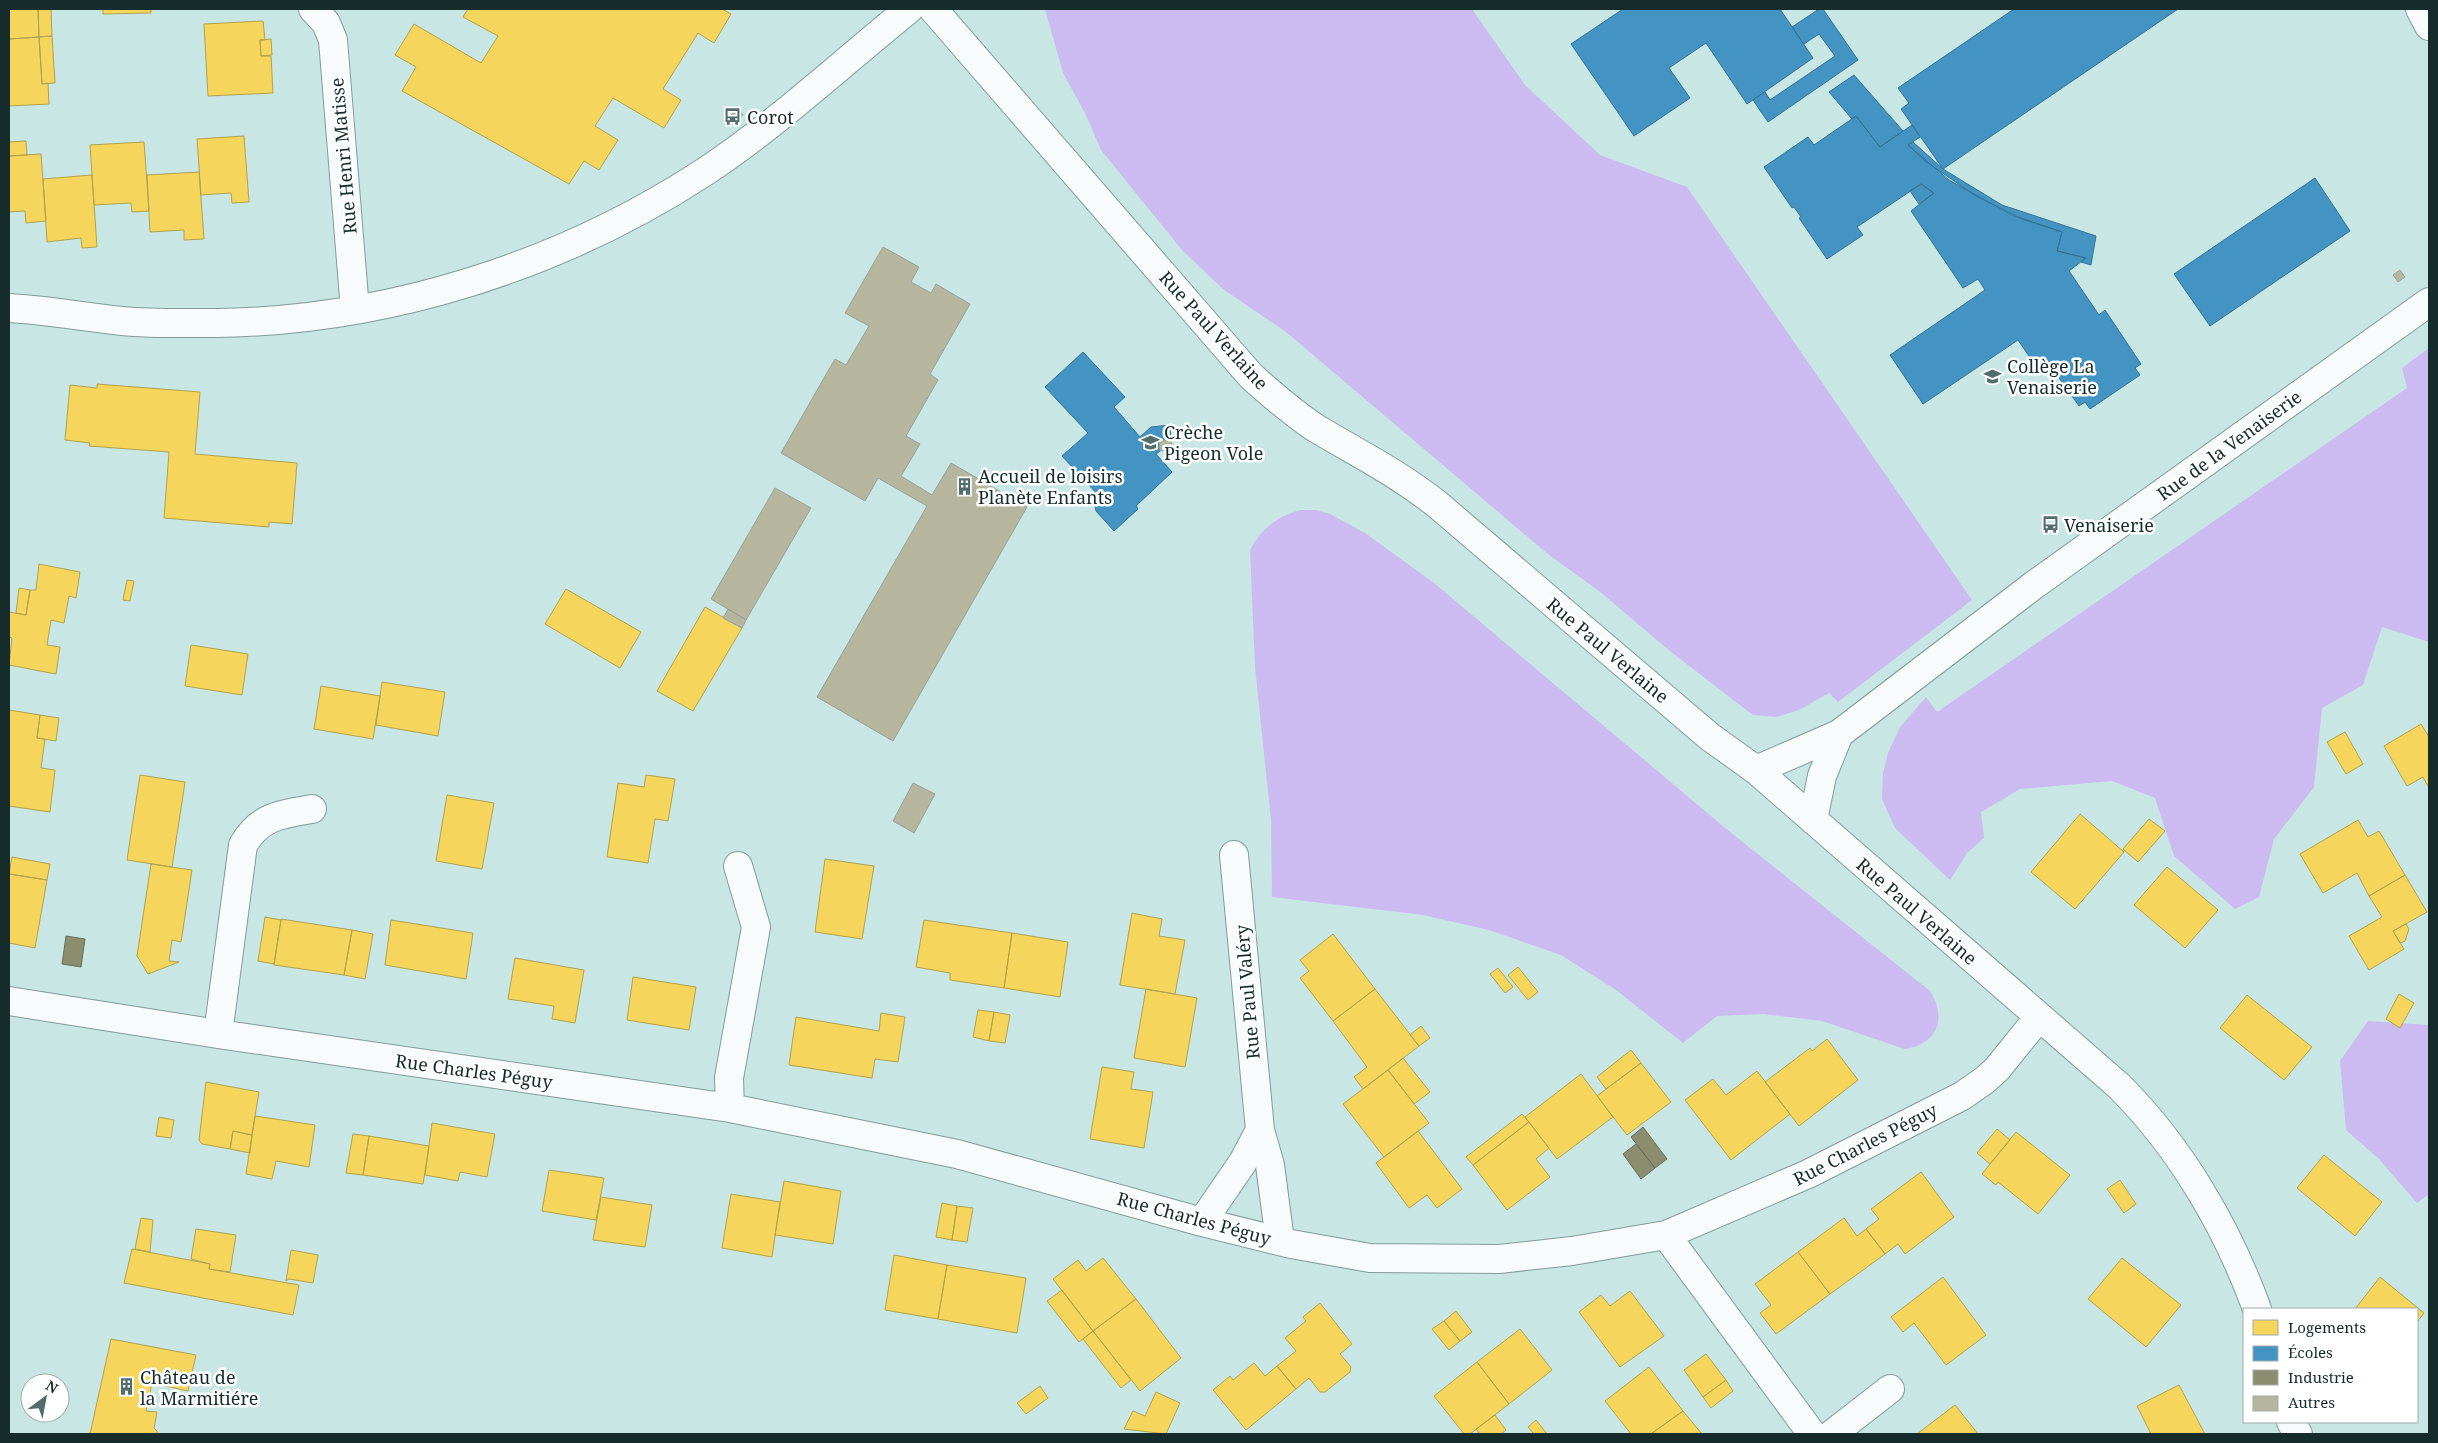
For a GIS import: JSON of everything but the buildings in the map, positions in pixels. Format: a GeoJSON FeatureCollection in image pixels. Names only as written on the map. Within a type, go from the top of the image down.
{"type":"FeatureCollection","features":[{"type":"Feature","properties":{"kind":"street","name":"Rue Henri Matisse"},"geometry":{"type":"LineString","coordinates":[[313,9],[326,24],[334,49],[356,310]]}},
{"type":"Feature","properties":{"kind":"street"},"geometry":{"type":"LineString","coordinates":[[9,308],[125,321],[172,323],[263,320],[356,310],[456,287],[552,252],[610,226],[702,173],[742,146],[909,9]]}},
{"type":"Feature","properties":{"kind":"street","name":"Rue Paul Verlaine"},"geometry":{"type":"LineString","coordinates":[[933,9],[1251,376],[1280,402],[1313,426],[1415,487],[1710,736],[1756,770],[2132,1099],[2177,1157],[2220,1225],[2238,1259],[2257,1308]]}},
{"type":"Feature","properties":{"kind":"street"},"geometry":{"type":"LineString","coordinates":[[2420,9],[2429,26]]}},
{"type":"Feature","properties":{"kind":"street","name":"Rue de la Venaiserie"},"geometry":{"type":"LineString","coordinates":[[1756,770],[1839,734],[2034,585],[2429,302]]}},
{"type":"Feature","properties":{"kind":"street"},"geometry":{"type":"LineString","coordinates":[[1813,820],[1822,776],[1839,734]]}},
{"type":"Feature","properties":{"kind":"street"},"geometry":{"type":"LineString","coordinates":[[218,1034],[243,845],[251,832],[267,819],[286,813],[312,809]]}},
{"type":"Feature","properties":{"kind":"street","name":"Rue Paul Valéry"},"geometry":{"type":"LineString","coordinates":[[1234,855],[1260,1130],[1270,1164],[1280,1241]]}},
{"type":"Feature","properties":{"kind":"street"},"geometry":{"type":"LineString","coordinates":[[730,1108],[729,1078],[756,927],[738,866]]}},
{"type":"Feature","properties":{"kind":"street","name":"Rue Charles Péguy"},"geometry":{"type":"LineString","coordinates":[[9,1001],[218,1034],[730,1108],[957,1154],[1202,1222],[1280,1241],[1370,1258],[1461,1259],[1499,1259],[1572,1251],[1666,1235],[1808,1174],[1962,1096],[1997,1069],[2039,1017]]}},
{"type":"Feature","properties":{"kind":"street"},"geometry":{"type":"LineString","coordinates":[[1202,1222],[1243,1162],[1260,1130]]}},
{"type":"Feature","properties":{"kind":"street"},"geometry":{"type":"LineString","coordinates":[[1666,1235],[1812,1434]]}},
{"type":"Feature","properties":{"kind":"street"},"geometry":{"type":"LineString","coordinates":[[1832,1434],[1890,1389]]}},
{"type":"Feature","properties":{"kind":"street"},"geometry":{"type":"LineString","coordinates":[[2292,1423],[2298,1434]]}},
{"type":"Feature","properties":{"kind":"shaded area"},"geometry":{"type":"Polygon","coordinates":[[[1045,9],[1472,9],[1525,85],[1600,155],[1687,187],[1972,600],[1838,702],[1829,693],[1799,710],[1776,717],[1753,715],[1671,652],[1599,591],[1549,555],[1286,332],[1223,289],[1182,250],[1101,150],[1085,113],[1063,73],[1045,9]]]}},
{"type":"Feature","properties":{"kind":"shaded area"},"geometry":{"type":"Polygon","coordinates":[[[2429,348],[2429,642],[2382,627],[2363,685],[2322,708],[2314,787],[2274,839],[2259,897],[2235,909],[2174,856],[2155,798],[2112,781],[2020,789],[1981,812],[1984,838],[1967,853],[1950,880],[1895,828],[1882,799],[1883,773],[1888,753],[1900,727],[1926,697],[1937,712],[2407,388],[2402,368],[2429,348]]]}},
{"type":"Feature","properties":{"kind":"shaded area"},"geometry":{"type":"Polygon","coordinates":[[[1300,510],[1316,510],[1330,514],[1365,533],[1434,583],[1730,832],[1930,991],[1938,1011],[1938,1020],[1932,1036],[1925,1042],[1905,1049],[1822,1021],[1764,1014],[1717,1016],[1683,1043],[1616,990],[1561,955],[1489,930],[1423,915],[1272,897],[1271,820],[1255,667],[1250,550],[1270,524],[1300,510]]]}},
{"type":"Feature","properties":{"kind":"shaded area"},"geometry":{"type":"Polygon","coordinates":[[[2368,1021],[2429,1025],[2429,1194],[2417,1203],[2379,1159],[2346,1130],[2340,1061],[2368,1021]]]}},
{"type":"Feature","properties":{"kind":"place","name":"Corot"},"geometry":{"type":"Point","coordinates":[733,117]}},
{"type":"Feature","properties":{"kind":"place","name":"Collège La Venaiserie"},"geometry":{"type":"Point","coordinates":[1993,376]}},
{"type":"Feature","properties":{"kind":"place","name":"Crèche Pigeon Vole"},"geometry":{"type":"Point","coordinates":[1150,442]}},
{"type":"Feature","properties":{"kind":"place","name":"Accueil de loisirs Planète Enfants"},"geometry":{"type":"Point","coordinates":[964,486]}},
{"type":"Feature","properties":{"kind":"place","name":"Venaiserie"},"geometry":{"type":"Point","coordinates":[2050,525]}},
{"type":"Feature","properties":{"kind":"place","name":"Château de la Marmitiére"},"geometry":{"type":"Point","coordinates":[126,1387]}}]}
